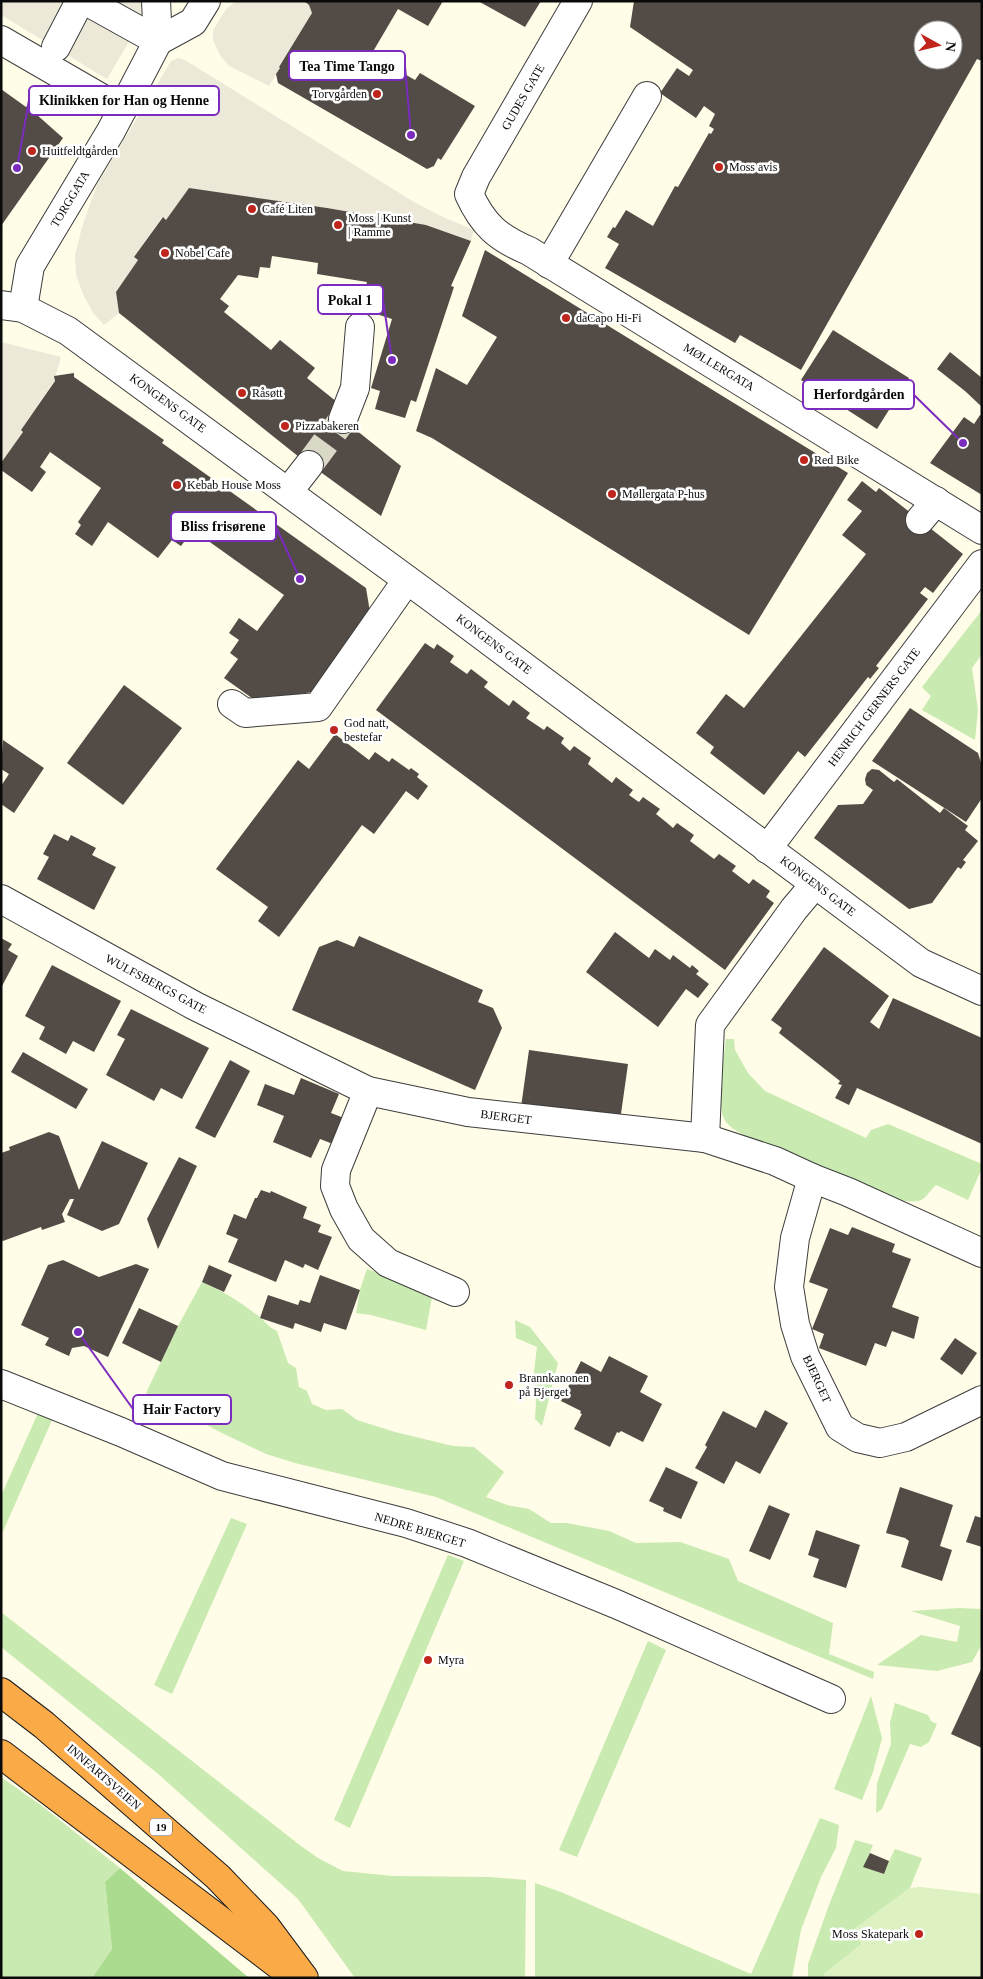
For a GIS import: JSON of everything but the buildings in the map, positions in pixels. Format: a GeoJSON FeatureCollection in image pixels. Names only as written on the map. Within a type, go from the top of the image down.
{"type":"FeatureCollection","features":[{"type":"Feature","properties":{"kind":"highway","name":"INNFARTSVEIEN"},"geometry":{"type":"LineString","coordinates":[[1,1692],[44,1725],[218,1877],[266,1927],[304,1978]]}},
{"type":"Feature","properties":{"kind":"highway"},"geometry":{"type":"LineString","coordinates":[[1,1754],[296,1978]]}},
{"type":"Feature","properties":{"kind":"street"},"geometry":{"type":"LineString","coordinates":[[56,47],[80,1]]}},
{"type":"Feature","properties":{"kind":"street"},"geometry":{"type":"LineString","coordinates":[[86,1],[158,41]]}},
{"type":"Feature","properties":{"kind":"street"},"geometry":{"type":"LineString","coordinates":[[156,1],[158,41]]}},
{"type":"Feature","properties":{"kind":"street"},"geometry":{"type":"LineString","coordinates":[[158,41],[193,22],[206,1]]}},
{"type":"Feature","properties":{"kind":"street","name":"GUDES GATE"},"geometry":{"type":"LineString","coordinates":[[469,194],[476,177],[578,1]]}},
{"type":"Feature","properties":{"kind":"street"},"geometry":{"type":"LineString","coordinates":[[1,40],[122,110]]}},
{"type":"Feature","properties":{"kind":"street","name":"TORGGATA"},"geometry":{"type":"LineString","coordinates":[[12,306],[30,266],[122,110],[158,41]]}},
{"type":"Feature","properties":{"kind":"street"},"geometry":{"type":"LineString","coordinates":[[550,264],[647,96]]}},
{"type":"Feature","properties":{"kind":"street","name":"MØLLERGATA"},"geometry":{"type":"LineString","coordinates":[[469,194],[476,211],[507,252],[529,252],[550,264],[928,510],[982,530]]}},
{"type":"Feature","properties":{"kind":"street","name":"KONGENS GATE"},"geometry":{"type":"LineString","coordinates":[[12,306],[68,331],[408,580],[920,964],[982,991]]}},
{"type":"Feature","properties":{"kind":"street"},"geometry":{"type":"LineString","coordinates":[[343,419],[355,388],[360,327]]}},
{"type":"Feature","properties":{"kind":"street"},"geometry":{"type":"LineString","coordinates":[[288,492],[309,465]]}},
{"type":"Feature","properties":{"kind":"street","name":"HENRICH GERNERS GATE"},"geometry":{"type":"LineString","coordinates":[[767,849],[982,564]]}},
{"type":"Feature","properties":{"kind":"street"},"geometry":{"type":"LineString","coordinates":[[232,704],[245,713],[318,707],[408,580]]}},
{"type":"Feature","properties":{"kind":"street"},"geometry":{"type":"LineString","coordinates":[[704,1138],[710,1025],[734,995],[794,909],[815,884]]}},
{"type":"Feature","properties":{"kind":"street","name":"WULFSBERGS GATE"},"geometry":{"type":"LineString","coordinates":[[1,899],[195,1006],[313,1064]]}},
{"type":"Feature","properties":{"kind":"street","name":"BJERGET"},"geometry":{"type":"LineString","coordinates":[[313,1064],[368,1091],[468,1112],[704,1138],[775,1161],[982,1253]]}},
{"type":"Feature","properties":{"kind":"street"},"geometry":{"type":"LineString","coordinates":[[368,1091],[336,1170],[335,1186],[344,1210],[361,1239],[388,1264],[455,1292]]}},
{"type":"Feature","properties":{"kind":"street","name":"BJERGET"},"geometry":{"type":"LineString","coordinates":[[812,1178],[795,1238],[789,1287],[795,1324],[805,1356],[840,1427],[858,1438],[880,1443],[906,1437],[982,1400]]}},
{"type":"Feature","properties":{"kind":"street","name":"NEDRE BJERGET"},"geometry":{"type":"LineString","coordinates":[[1,1384],[121,1432],[222,1476],[406,1523],[467,1543],[616,1604],[831,1699]]}},
{"type":"Feature","properties":{"kind":"green space"},"geometry":{"type":"Polygon","coordinates":[[[982,610],[982,654],[972,668],[978,710],[975,740],[922,710],[931,696],[922,687],[982,610]]]}},
{"type":"Feature","properties":{"kind":"green space"},"geometry":{"type":"Polygon","coordinates":[[[726,1039],[734,1039],[735,1050],[748,1073],[765,1091],[866,1138],[871,1130],[888,1124],[982,1164],[968,1200],[936,1185],[920,1201],[904,1201],[871,1190],[749,1138],[736,1130],[726,1122],[721,1106],[721,1082],[726,1039]]]}},
{"type":"Feature","properties":{"kind":"green space"},"geometry":{"type":"Polygon","coordinates":[[[367,1269],[427,1290],[432,1297],[426,1330],[371,1315],[356,1313],[360,1290],[367,1269]]]}},
{"type":"Feature","properties":{"kind":"green space"},"geometry":{"type":"Polygon","coordinates":[[[202,1282],[241,1303],[277,1331],[288,1363],[296,1368],[299,1387],[307,1391],[312,1404],[326,1410],[342,1409],[357,1420],[395,1432],[453,1446],[474,1447],[504,1472],[486,1497],[507,1505],[529,1509],[551,1523],[567,1523],[609,1531],[636,1543],[680,1542],[729,1559],[738,1581],[833,1623],[829,1654],[874,1672],[873,1679],[436,1497],[295,1463],[266,1454],[146,1393],[178,1326],[202,1282]]]}},
{"type":"Feature","properties":{"kind":"green space"},"geometry":{"type":"Polygon","coordinates":[[[515,1320],[530,1327],[558,1363],[542,1426],[535,1419],[534,1371],[537,1347],[516,1338],[515,1320]]]}},
{"type":"Feature","properties":{"kind":"green space"},"geometry":{"type":"Polygon","coordinates":[[[38,1413],[52,1420],[1,1536],[1,1496],[38,1413]]]}},
{"type":"Feature","properties":{"kind":"green space"},"geometry":{"type":"Polygon","coordinates":[[[231,1518],[247,1524],[172,1694],[154,1685],[231,1518]]]}},
{"type":"Feature","properties":{"kind":"green space"},"geometry":{"type":"Polygon","coordinates":[[[448,1555],[464,1561],[350,1828],[334,1820],[448,1555]]]}},
{"type":"Feature","properties":{"kind":"green space"},"geometry":{"type":"Polygon","coordinates":[[[959,1608],[982,1609],[982,1644],[972,1662],[937,1671],[877,1665],[921,1635],[957,1642],[960,1626],[911,1611],[959,1608]]]}},
{"type":"Feature","properties":{"kind":"green space"},"geometry":{"type":"Polygon","coordinates":[[[1,1612],[301,1846],[318,1858],[343,1871],[393,1876],[490,1877],[526,1880],[525,1978],[355,1978],[298,1899],[157,1773],[1,1647],[1,1612]]]}},
{"type":"Feature","properties":{"kind":"green space"},"geometry":{"type":"Polygon","coordinates":[[[648,1641],[666,1650],[577,1857],[559,1850],[648,1641]]]}},
{"type":"Feature","properties":{"kind":"green space"},"geometry":{"type":"Polygon","coordinates":[[[871,1696],[882,1738],[873,1772],[862,1800],[834,1789],[871,1696]]]}},
{"type":"Feature","properties":{"kind":"green space"},"geometry":{"type":"Polygon","coordinates":[[[895,1703],[928,1715],[931,1721],[937,1724],[929,1742],[921,1747],[910,1744],[882,1809],[876,1813],[877,1783],[891,1744],[890,1723],[895,1703]]]}},
{"type":"Feature","properties":{"kind":"green space"},"geometry":{"type":"Polygon","coordinates":[[[1,1777],[42,1806],[120,1868],[105,1882],[112,1949],[92,1978],[1,1978],[1,1777]]]}},
{"type":"Feature","properties":{"kind":"green space"},"geometry":{"type":"Polygon","coordinates":[[[820,1818],[839,1825],[836,1848],[821,1877],[801,1930],[792,1978],[535,1978],[535,1883],[561,1892],[751,1974],[820,1818]]]}},
{"type":"Feature","properties":{"kind":"green space"},"geometry":{"type":"Polygon","coordinates":[[[855,1840],[873,1845],[864,1867],[883,1874],[895,1849],[922,1858],[910,1888],[853,1930],[862,1944],[824,1974],[824,1978],[808,1978],[808,1964],[855,1840]]]}},
{"type":"Feature","properties":{"kind":"green space"},"geometry":{"type":"Polygon","coordinates":[[[120,1868],[249,1978],[92,1978],[112,1949],[105,1882],[120,1868]]]}},
{"type":"Feature","properties":{"kind":"green space","name":"Moss Skatepark"},"geometry":{"type":"Polygon","coordinates":[[[920,1887],[982,1894],[982,1978],[824,1978],[824,1974],[862,1944],[853,1930],[910,1888],[920,1887]]]}},
{"type":"Feature","properties":{"kind":"shaded area"},"geometry":{"type":"Polygon","coordinates":[[[1,1],[153,1],[107,79],[1,15],[1,1]]]}},
{"type":"Feature","properties":{"kind":"shaded area"},"geometry":{"type":"Polygon","coordinates":[[[236,1],[304,1],[309,5],[312,13],[269,86],[229,66],[220,55],[213,40],[213,30],[227,8],[236,1]]]}},
{"type":"Feature","properties":{"kind":"shaded area"},"geometry":{"type":"Polygon","coordinates":[[[178,58],[185,60],[414,202],[474,230],[471,241],[426,225],[327,208],[189,189],[166,220],[162,217],[134,257],[138,260],[116,292],[119,313],[104,325],[93,313],[76,275],[75,255],[82,227],[97,185],[171,61],[178,58]]]}},
{"type":"Feature","properties":{"kind":"shaded area"},"geometry":{"type":"Polygon","coordinates":[[[1,342],[61,357],[54,381],[21,430],[23,432],[1,463],[1,342]]]}},
{"type":"Feature","properties":{"kind":"tunnel"},"geometry":{"type":"LineString","coordinates":[[309,465],[343,419]]}},
{"type":"Feature","properties":{"kind":"place","name":"Torvgården"},"geometry":{"type":"Point","coordinates":[377,94]}},
{"type":"Feature","properties":{"kind":"place","name":"Tea Time Tango"},"geometry":{"type":"Point","coordinates":[411,135]}},
{"type":"Feature","properties":{"kind":"place","name":"Huitfeldtgården"},"geometry":{"type":"Point","coordinates":[32,151]}},
{"type":"Feature","properties":{"kind":"place","name":"Moss avis"},"geometry":{"type":"Point","coordinates":[719,167]}},
{"type":"Feature","properties":{"kind":"place","name":"Klinikken for Han og Henne"},"geometry":{"type":"Point","coordinates":[17,168]}},
{"type":"Feature","properties":{"kind":"place","name":"Café Liten"},"geometry":{"type":"Point","coordinates":[252,209]}},
{"type":"Feature","properties":{"kind":"place","name":"Moss | Kunst | Ramme"},"geometry":{"type":"Point","coordinates":[338,225]}},
{"type":"Feature","properties":{"kind":"place","name":"Nobel Cafe"},"geometry":{"type":"Point","coordinates":[165,253]}},
{"type":"Feature","properties":{"kind":"place","name":"daCapo Hi-Fi"},"geometry":{"type":"Point","coordinates":[566,318]}},
{"type":"Feature","properties":{"kind":"place","name":"Pokal 1"},"geometry":{"type":"Point","coordinates":[392,360]}},
{"type":"Feature","properties":{"kind":"place","name":"Råsøtt"},"geometry":{"type":"Point","coordinates":[242,393]}},
{"type":"Feature","properties":{"kind":"place","name":"Pizzabakeren"},"geometry":{"type":"Point","coordinates":[285,426]}},
{"type":"Feature","properties":{"kind":"place","name":"Herfordgården"},"geometry":{"type":"Point","coordinates":[963,443]}},
{"type":"Feature","properties":{"kind":"place","name":"Red Bike"},"geometry":{"type":"Point","coordinates":[804,460]}},
{"type":"Feature","properties":{"kind":"place","name":"Kebab House Moss"},"geometry":{"type":"Point","coordinates":[177,485]}},
{"type":"Feature","properties":{"kind":"place","name":"Møllergata P-hus"},"geometry":{"type":"Point","coordinates":[612,494]}},
{"type":"Feature","properties":{"kind":"place","name":"Bliss frisørene"},"geometry":{"type":"Point","coordinates":[300,579]}},
{"type":"Feature","properties":{"kind":"place","name":"God natt, bestefar"},"geometry":{"type":"Point","coordinates":[334,730]}},
{"type":"Feature","properties":{"kind":"place","name":"Hair Factory"},"geometry":{"type":"Point","coordinates":[78,1332]}},
{"type":"Feature","properties":{"kind":"place","name":"Brannkanonen på Bjerget"},"geometry":{"type":"Point","coordinates":[509,1385]}},
{"type":"Feature","properties":{"kind":"place","name":"Myra"},"geometry":{"type":"Point","coordinates":[428,1660]}},
{"type":"Feature","properties":{"kind":"place","name":"Moss Skatepark"},"geometry":{"type":"Point","coordinates":[919,1934]}}]}
